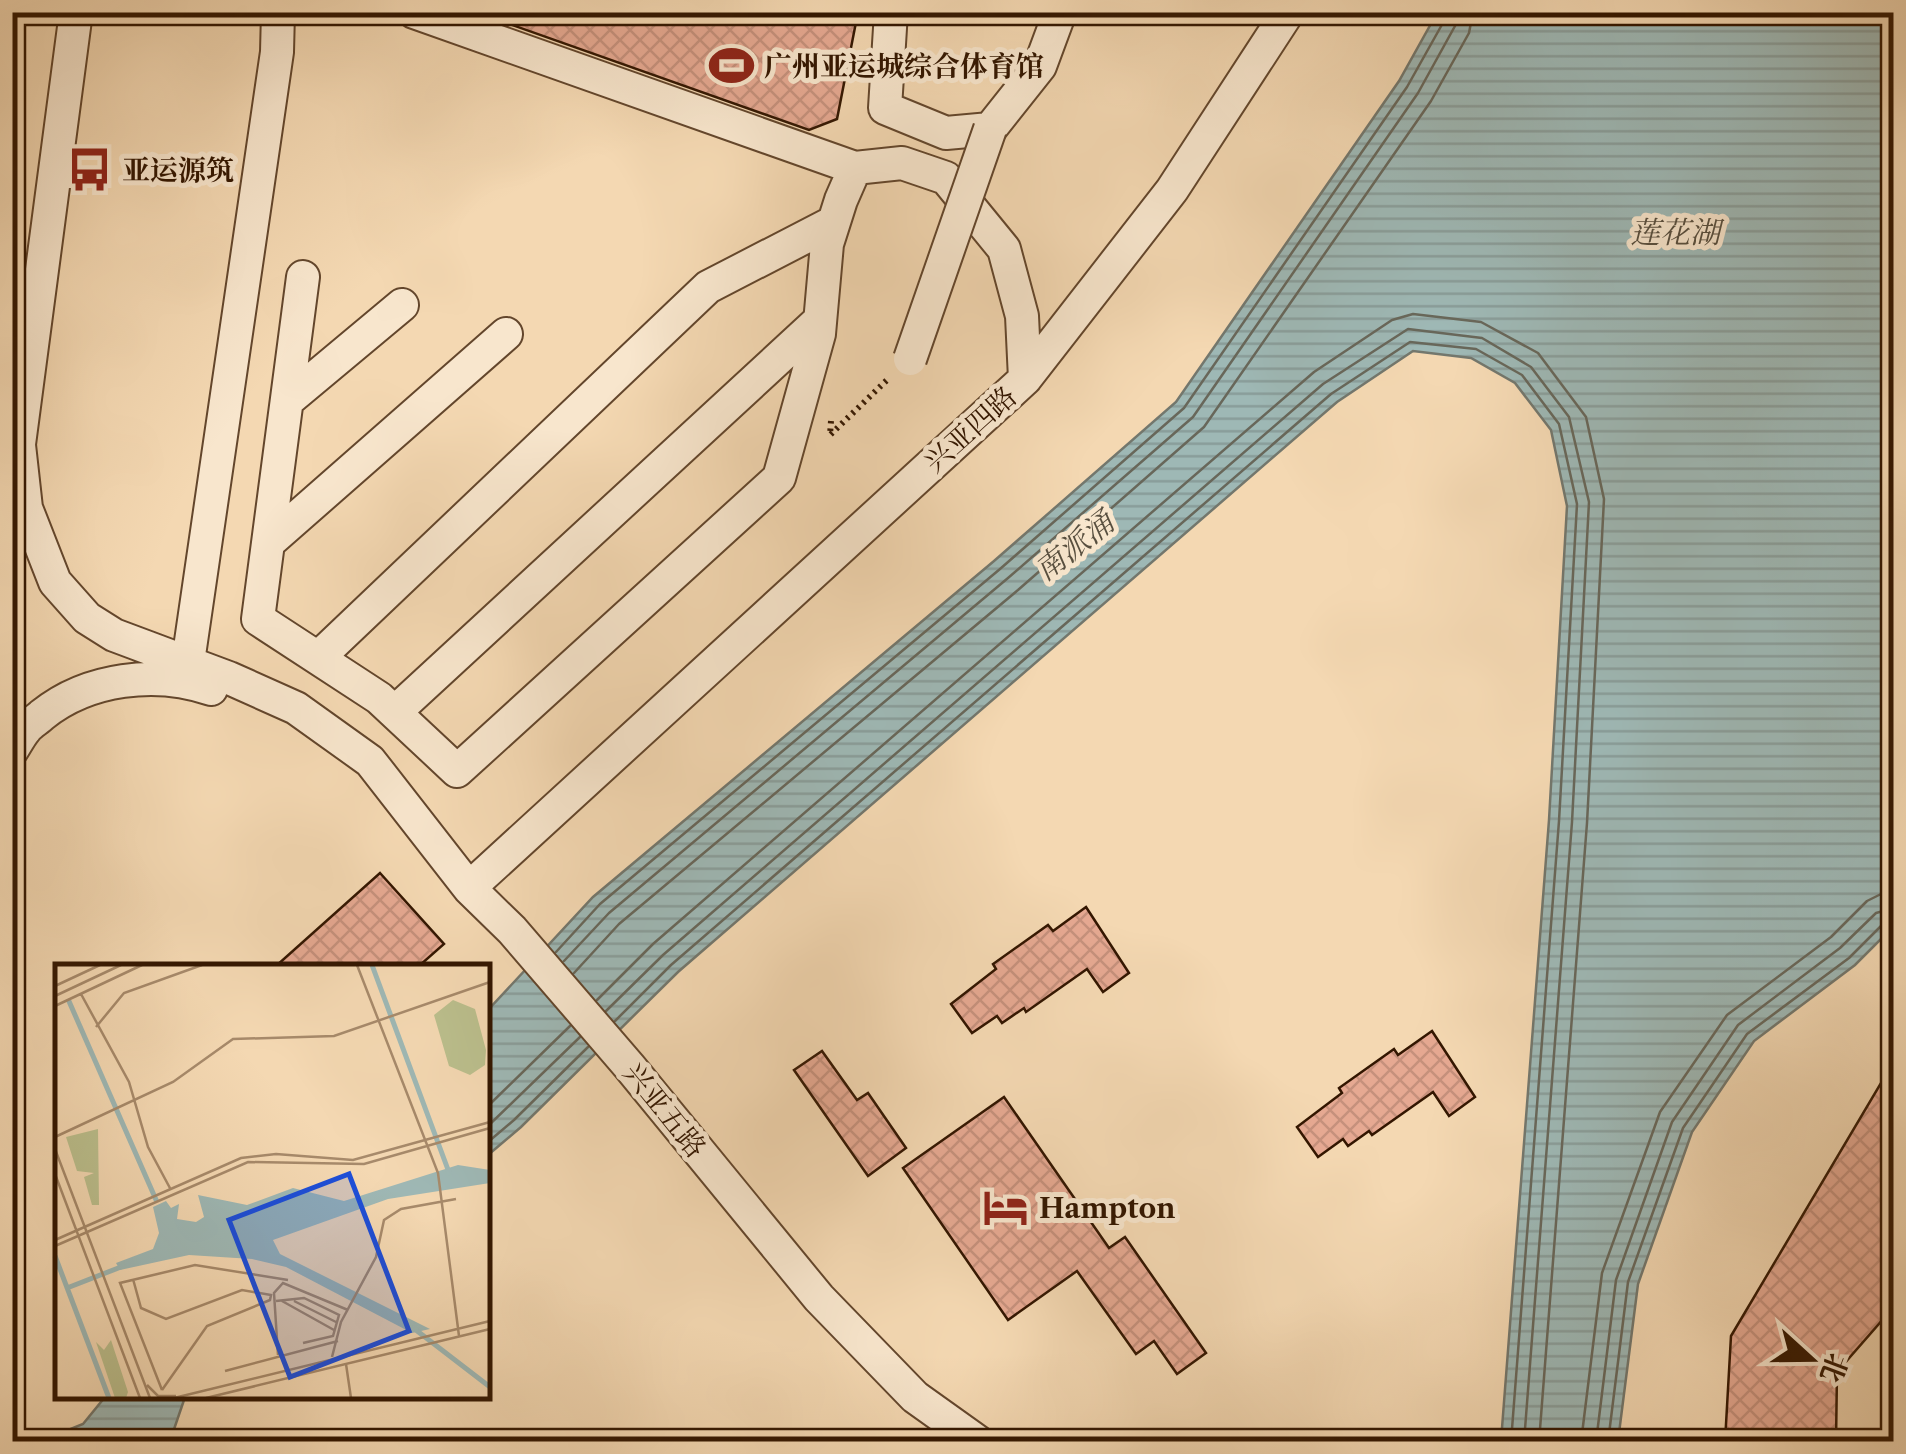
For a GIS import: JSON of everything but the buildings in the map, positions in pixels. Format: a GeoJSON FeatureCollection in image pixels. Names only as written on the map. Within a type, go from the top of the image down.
{"type":"FeatureCollection","features":[{"type":"Feature","properties":{"kind":"street"},"geometry":{"type":"LineString","coordinates":[[12,496],[76,12]]}},
{"type":"Feature","properties":{"kind":"street"},"geometry":{"type":"LineString","coordinates":[[188,662],[276,52],[278,12]]}},
{"type":"Feature","properties":{"kind":"street","name":"兴亚四路"},"geometry":{"type":"LineString","coordinates":[[414,12],[855,168],[902,163],[946,178],[1004,249],[1022,316],[1025,379],[468,888]]}},
{"type":"Feature","properties":{"kind":"street"},"geometry":{"type":"LineString","coordinates":[[891,12],[886,108],[946,133],[990,130]]}},
{"type":"Feature","properties":{"kind":"street"},"geometry":{"type":"LineString","coordinates":[[910,359],[990,130],[1040,66],[1060,12]]}},
{"type":"Feature","properties":{"kind":"street"},"geometry":{"type":"LineString","coordinates":[[1025,379],[1172,190],[1288,12]]}},
{"type":"Feature","properties":{"kind":"street"},"geometry":{"type":"LineString","coordinates":[[303,277],[258,619],[380,698],[457,772],[779,478],[819,334],[827,244],[855,168]]}},
{"type":"Feature","properties":{"kind":"street"},"geometry":{"type":"LineString","coordinates":[[318,658],[708,287],[834,222]]}},
{"type":"Feature","properties":{"kind":"street"},"geometry":{"type":"LineString","coordinates":[[287,402],[402,306]]}},
{"type":"Feature","properties":{"kind":"street"},"geometry":{"type":"LineString","coordinates":[[394,712],[820,320]]}},
{"type":"Feature","properties":{"kind":"street"},"geometry":{"type":"LineString","coordinates":[[268,543],[506,334]]}},
{"type":"Feature","properties":{"kind":"street","name":"兴亚五路"},"geometry":{"type":"LineString","coordinates":[[19,445],[26,508],[55,582],[87,618],[114,635],[296,708],[370,762],[468,888],[512,930],[629,1066],[819,1298],[915,1397],[978,1442]]}},
{"type":"Feature","properties":{"kind":"street","name":"兴亚五路"},"geometry":{"type":"LineString","coordinates":[[12,750],[25,729],[56,704],[89,688],[137,679],[191,682],[248,702],[370,762]]}},
{"type":"Feature","properties":{"kind":"path"},"geometry":{"type":"LineString","coordinates":[[831,416],[830,434],[910,359]]}},
{"type":"Feature","properties":{"kind":"water","name":"莲花湖"},"geometry":{"type":"Polygon","coordinates":[[[1437,13],[1893,13],[1893,927],[1855,965],[1754,1041],[1692,1132],[1638,1284],[1618,1441],[1501,1441],[1549,820],[1567,506],[1551,430],[1515,383],[1471,358],[1413,351],[1337,402],[678,972],[490,1153],[490,1008],[593,897],[994,561],[1176,402],[1399,81],[1437,13]]]}},
{"type":"Feature","properties":{"kind":"water"},"geometry":{"type":"Polygon","coordinates":[[[103,1399],[187,1399],[170,1441],[41,1441],[83,1424],[103,1399]]]}},
{"type":"Feature","properties":{"kind":"place","name":"广州亚运城综合体育馆"},"geometry":{"type":"Point","coordinates":[731,66]}},
{"type":"Feature","properties":{"kind":"place","name":"亚运源筑"},"geometry":{"type":"Point","coordinates":[89,170]}},
{"type":"Feature","properties":{"kind":"place","name":"Hampton"},"geometry":{"type":"Point","coordinates":[1006,1208]}},
{"type":"Feature","properties":{"kind":"water label","name":"南派涌"},"geometry":{"type":"Point","coordinates":[1074,546]}}]}
